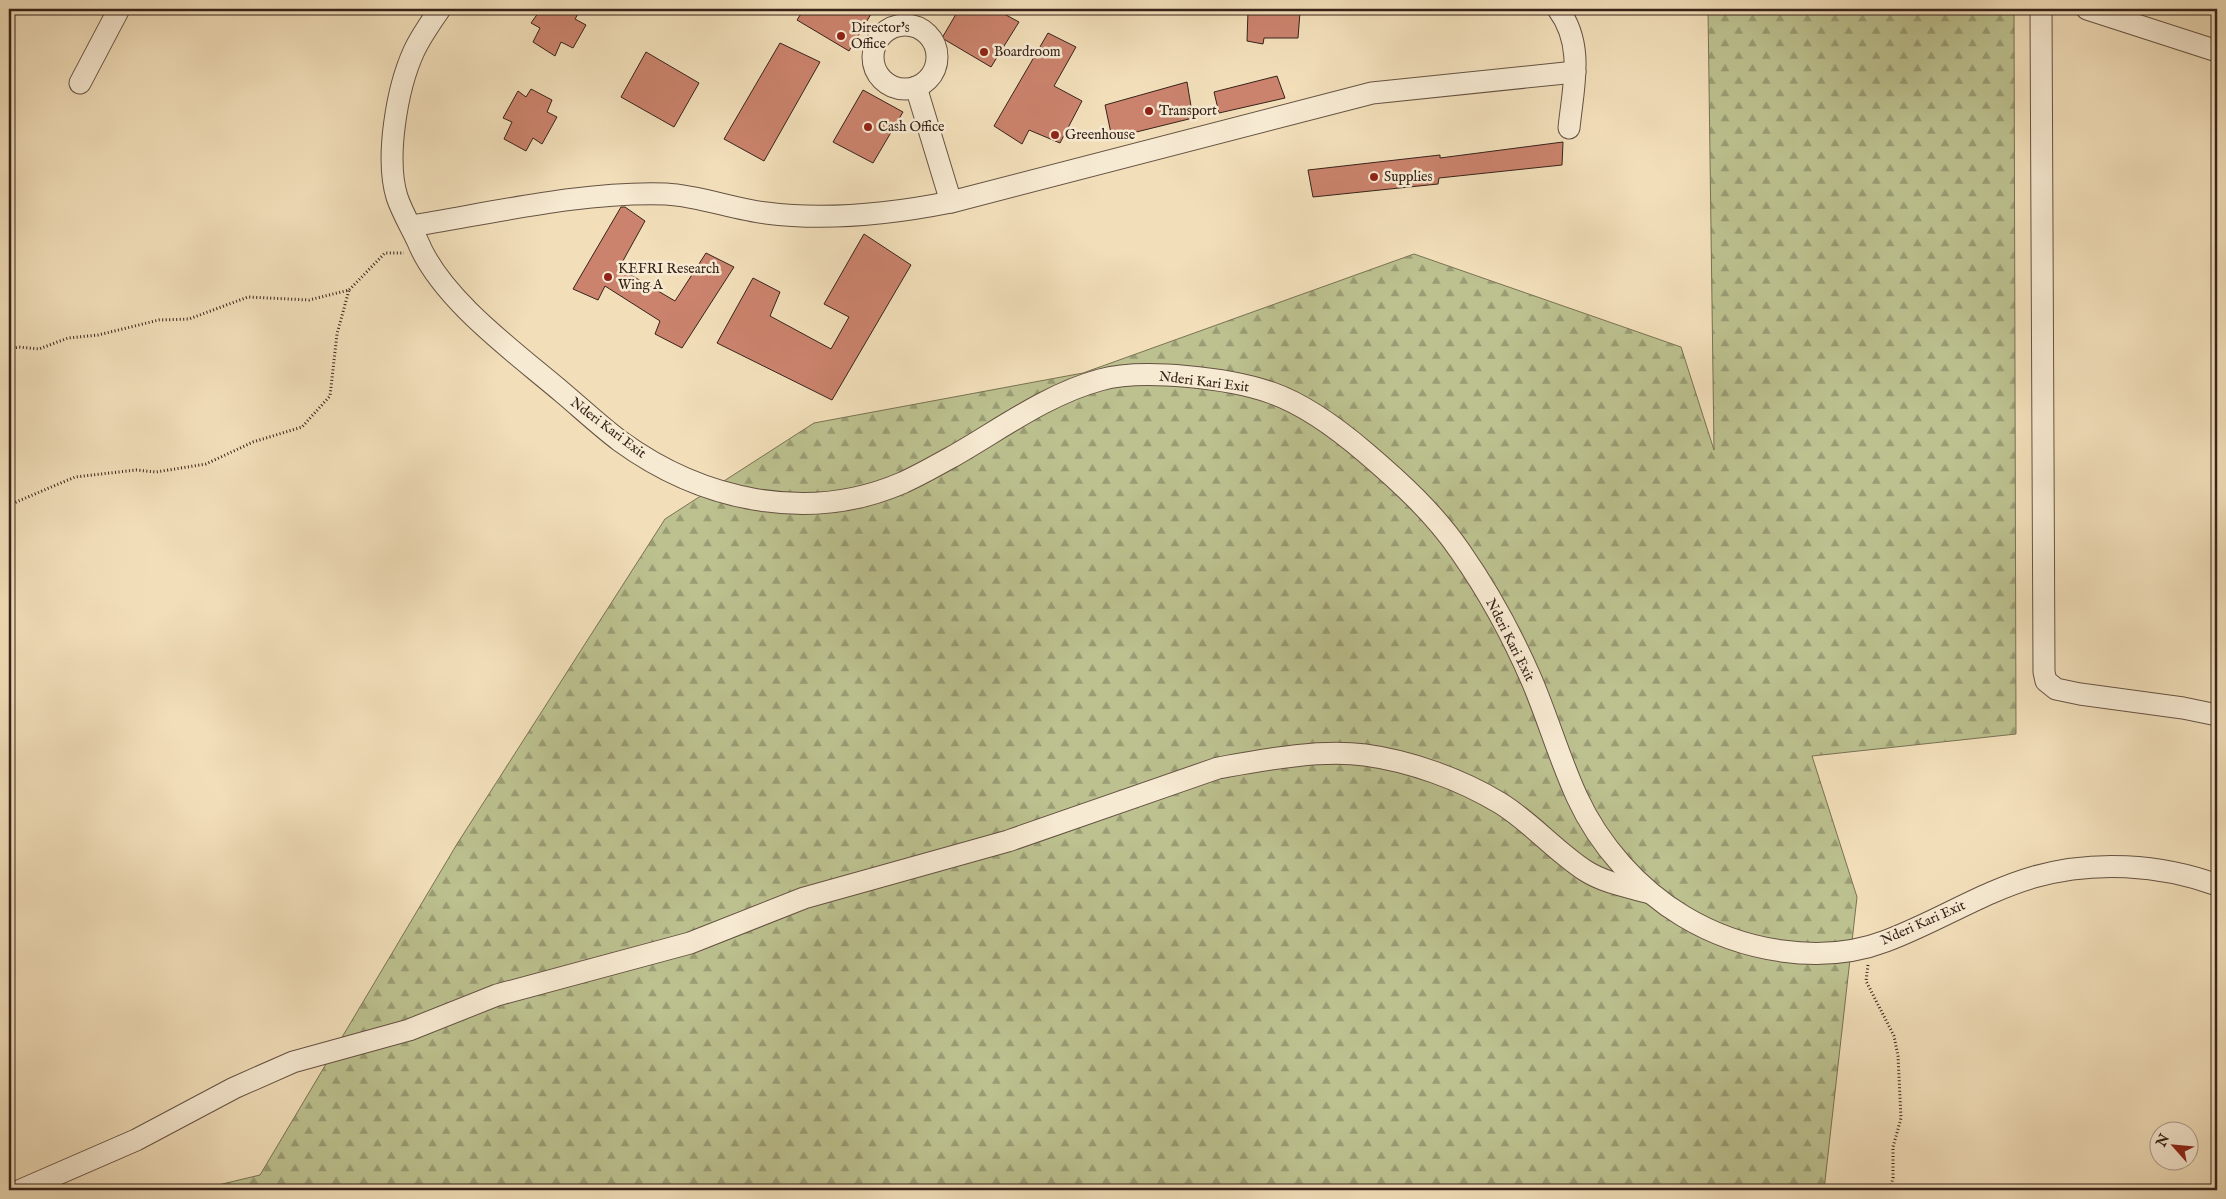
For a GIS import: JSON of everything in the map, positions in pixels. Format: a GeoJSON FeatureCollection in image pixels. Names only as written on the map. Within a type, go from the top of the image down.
{"type":"FeatureCollection","features":[{"type":"Feature","properties":{"kind":"street"},"geometry":{"type":"LineString","coordinates":[[80,83],[118,9]]}},
{"type":"Feature","properties":{"kind":"street","name":"Nderi Kari Exit"},"geometry":{"type":"LineString","coordinates":[[440,9],[413,54],[400,96],[394,138],[392,170],[397,198],[421,252],[448,290],[485,326],[623,443],[693,483],[723,494],[763,501],[801,504],[838,501],[900,484],[1071,390],[1101,379],[1148,375],[1233,383],[1270,392],[1305,408],[1350,439],[1422,505],[1459,548],[1489,598],[1530,677],[1578,800],[1599,836],[1621,864],[1650,893],[1678,914],[1708,930],[1754,946],[1812,953],[1843,952],[1884,942],[1976,899],[2041,875],[2097,866],[2146,869],[2198,878],[2217,886]]}},
{"type":"Feature","properties":{"kind":"street"},"geometry":{"type":"LineString","coordinates":[[1558,9],[1567,21],[1575,44],[1575,72],[1569,128]]}},
{"type":"Feature","properties":{"kind":"street"},"geometry":{"type":"LineString","coordinates":[[2041,9],[2044,672],[2046,681],[2056,689],[2080,694],[2184,708],[2217,715]]}},
{"type":"Feature","properties":{"kind":"street"},"geometry":{"type":"LineString","coordinates":[[2087,9],[2217,51]]}},
{"type":"Feature","properties":{"kind":"street"},"geometry":{"type":"LineString","coordinates":[[411,226],[600,196],[667,194],[744,210],[797,216],[899,212],[951,202],[1372,92],[1575,72]]}},
{"type":"Feature","properties":{"kind":"street"},"geometry":{"type":"LineString","coordinates":[[916,87],[951,202]]}},
{"type":"Feature","properties":{"kind":"street"},"geometry":{"type":"LineString","coordinates":[[21,1190],[136,1140],[242,1084],[294,1062],[409,1030],[497,995],[690,943],[804,898],[1008,841],[1103,806],[1218,768],[1320,754],[1364,755],[1404,763],[1451,779],[1499,802],[1528,822],[1586,871],[1613,883],[1650,893]]}},
{"type":"Feature","properties":{"kind":"path"},"geometry":{"type":"LineString","coordinates":[[9,505],[75,477],[136,470],[156,472],[206,464],[253,442],[302,427],[330,396],[337,334],[349,290],[385,253],[421,252]]}},
{"type":"Feature","properties":{"kind":"path"},"geometry":{"type":"LineString","coordinates":[[9,349],[19,347],[39,349],[68,338],[98,335],[159,320],[189,319],[248,297],[309,300],[349,290]]}},
{"type":"Feature","properties":{"kind":"path"},"geometry":{"type":"LineString","coordinates":[[1884,942],[1867,965],[1866,982],[1894,1036],[1898,1056],[1901,1118],[1893,1147],[1893,1178],[1890,1190]]}},
{"type":"Feature","properties":{"kind":"green space"},"geometry":{"type":"Polygon","coordinates":[[[1708,9],[2014,9],[2016,734],[1812,756],[1857,897],[1824,1190],[197,1190],[260,1175],[457,844],[665,519],[814,423],[1083,373],[1414,254],[1681,347],[1714,450],[1708,9]]]}},
{"type":"Feature","properties":{"kind":"building"},"geometry":{"type":"Polygon","coordinates":[[[541,9],[581,9],[575,19],[586,25],[573,48],[561,42],[555,56],[533,42],[540,28],[531,23],[541,9]]]}},
{"type":"Feature","properties":{"kind":"building","name":"Director's Office"},"geometry":{"type":"Polygon","coordinates":[[[804,9],[874,9],[849,51],[797,20],[804,9]]]}},
{"type":"Feature","properties":{"kind":"building","name":"Boardroom"},"geometry":{"type":"Polygon","coordinates":[[[959,9],[995,9],[1019,22],[991,67],[942,38],[959,9]]]}},
{"type":"Feature","properties":{"kind":"building"},"geometry":{"type":"Polygon","coordinates":[[[1248,11],[1300,12],[1298,38],[1264,38],[1263,44],[1247,41],[1248,11]]]}},
{"type":"Feature","properties":{"kind":"building"},"geometry":{"type":"Polygon","coordinates":[[[1048,33],[1076,47],[1054,86],[1082,101],[1060,143],[1029,130],[1022,144],[994,126],[1048,33]]]}},
{"type":"Feature","properties":{"kind":"building"},"geometry":{"type":"Polygon","coordinates":[[[780,43],[820,62],[764,161],[724,139],[780,43]]]}},
{"type":"Feature","properties":{"kind":"building"},"geometry":{"type":"Polygon","coordinates":[[[646,52],[699,83],[674,127],[621,97],[646,52]]]}},
{"type":"Feature","properties":{"kind":"building"},"geometry":{"type":"Polygon","coordinates":[[[1277,76],[1285,98],[1219,113],[1214,92],[1277,76]]]}},
{"type":"Feature","properties":{"kind":"building","name":"Transport"},"geometry":{"type":"Polygon","coordinates":[[[1187,82],[1193,118],[1112,138],[1105,105],[1187,82]]]}},
{"type":"Feature","properties":{"kind":"building"},"geometry":{"type":"Polygon","coordinates":[[[531,89],[552,100],[547,112],[557,117],[542,144],[533,138],[526,151],[504,139],[512,122],[503,118],[518,91],[526,97],[531,89]]]}},
{"type":"Feature","properties":{"kind":"building","name":"Cash Office"},"geometry":{"type":"Polygon","coordinates":[[[863,90],[903,112],[873,163],[833,142],[863,90]]]}},
{"type":"Feature","properties":{"kind":"building"},"geometry":{"type":"Polygon","coordinates":[[[1563,142],[1562,165],[1439,178],[1438,184],[1313,197],[1308,170],[1440,155],[1440,158],[1563,142]]]}},
{"type":"Feature","properties":{"kind":"building","name":"KEFRI Research Wing A"},"geometry":{"type":"Polygon","coordinates":[[[621,207],[625,207],[645,221],[619,268],[675,301],[706,253],[734,267],[682,348],[655,334],[660,321],[605,286],[598,300],[573,289],[621,207]]]}},
{"type":"Feature","properties":{"kind":"building"},"geometry":{"type":"Polygon","coordinates":[[[864,234],[911,265],[832,400],[717,343],[753,278],[780,292],[770,316],[831,349],[849,317],[824,304],[864,234]]]}},
{"type":"Feature","properties":{"kind":"place","name":"Director's Office"},"geometry":{"type":"Point","coordinates":[841,36]}},
{"type":"Feature","properties":{"kind":"place","name":"Boardroom"},"geometry":{"type":"Point","coordinates":[984,52]}},
{"type":"Feature","properties":{"kind":"place","name":"Transport"},"geometry":{"type":"Point","coordinates":[1149,111]}},
{"type":"Feature","properties":{"kind":"place","name":"Cash Office"},"geometry":{"type":"Point","coordinates":[868,127]}},
{"type":"Feature","properties":{"kind":"place","name":"Greenhouse"},"geometry":{"type":"Point","coordinates":[1055,135]}},
{"type":"Feature","properties":{"kind":"place","name":"Supplies"},"geometry":{"type":"Point","coordinates":[1374,177]}},
{"type":"Feature","properties":{"kind":"place","name":"KEFRI Research Wing A"},"geometry":{"type":"Point","coordinates":[608,277]}}]}
